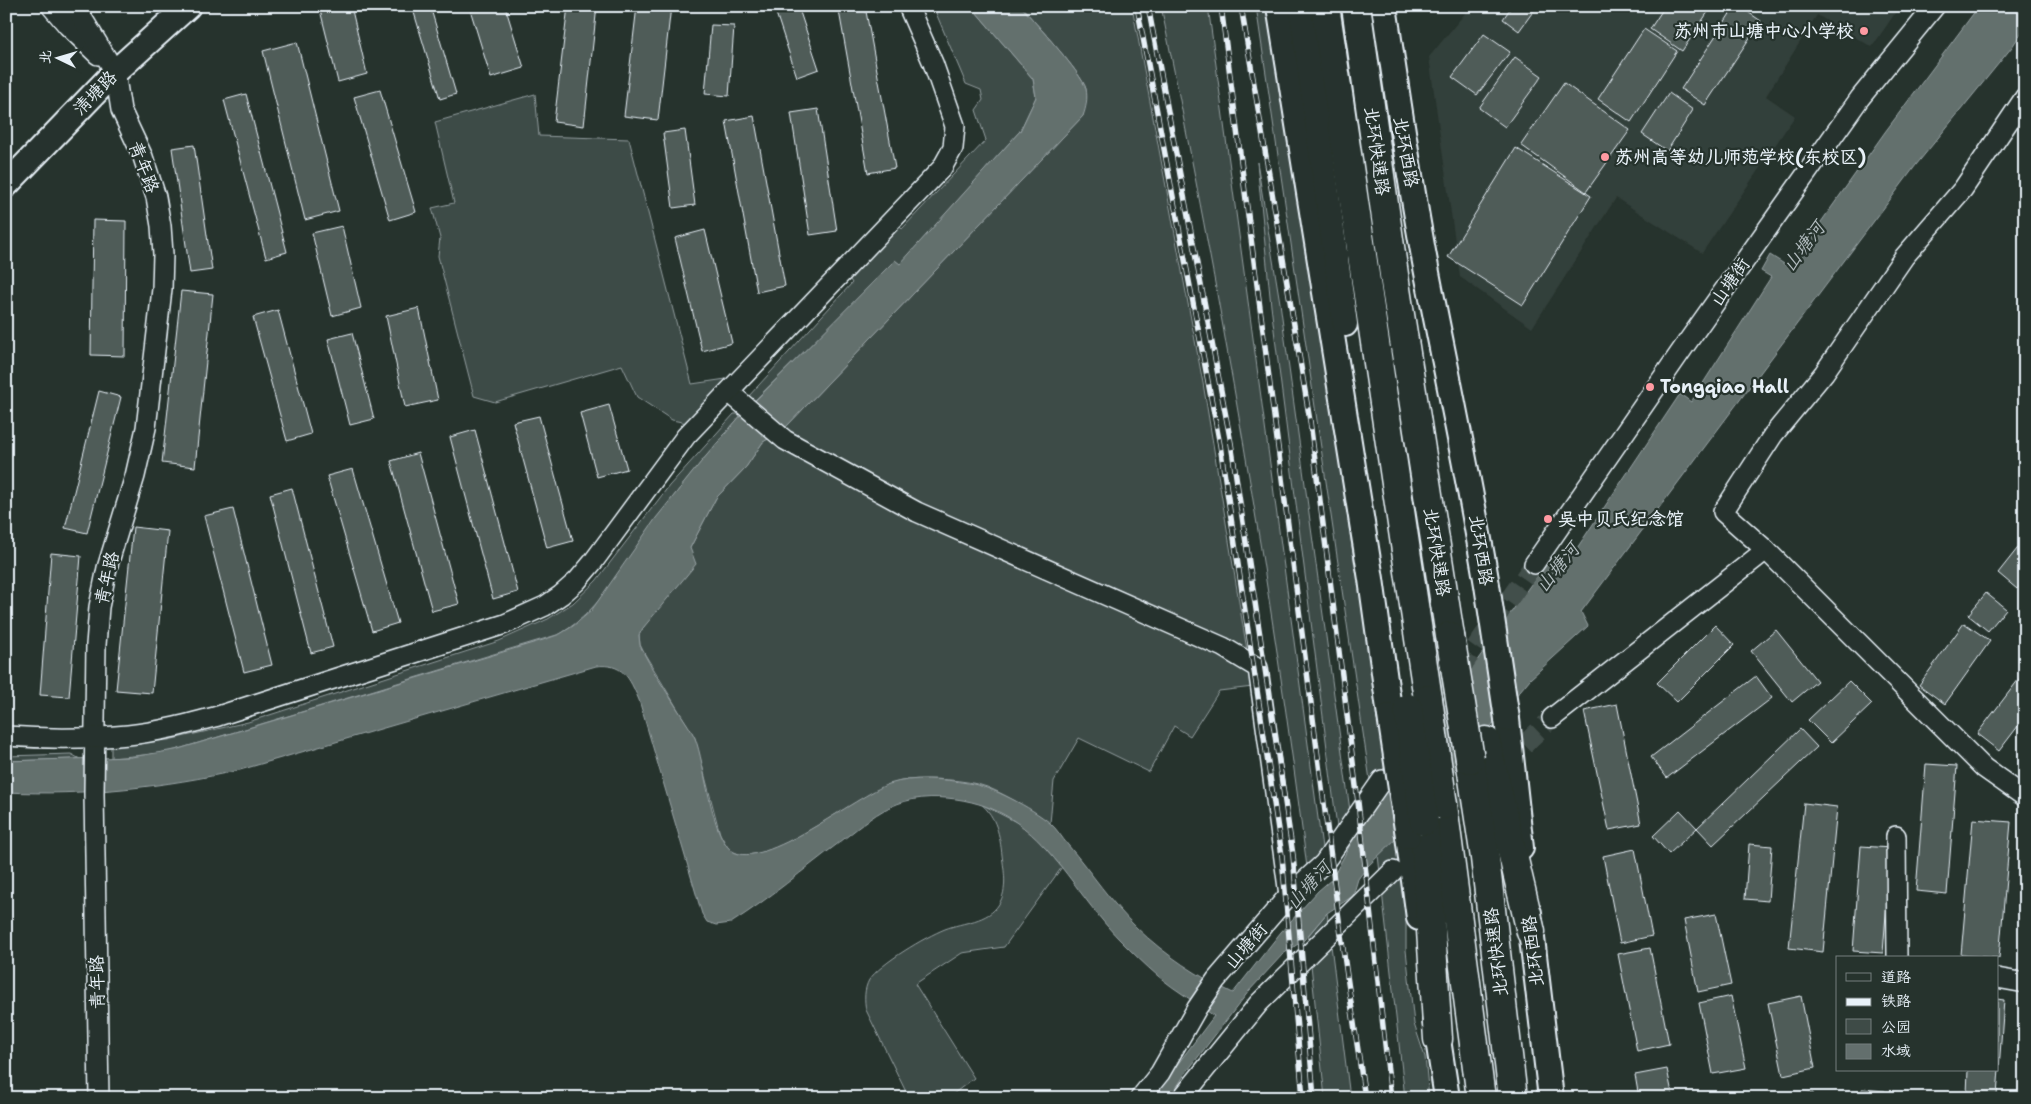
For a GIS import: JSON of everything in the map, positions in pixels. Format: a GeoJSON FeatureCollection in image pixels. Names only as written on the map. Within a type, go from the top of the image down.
{"type":"FeatureCollection","features":[{"type":"Feature","properties":{"kind":"highway","name":"北环快速路"},"geometry":{"type":"LineString","coordinates":[[1325,6],[1404,540],[1409,708],[1425,820],[1452,867],[1481,1098]]}},
{"type":"Feature","properties":{"kind":"highway","name":"北环快速路"},"geometry":{"type":"LineString","coordinates":[[1356,6],[1396,289],[1445,476],[1460,637],[1478,750],[1485,858],[1513,1098]]}},
{"type":"Feature","properties":{"kind":"highway"},"geometry":{"type":"LineString","coordinates":[[1478,750],[1531,932]]}},
{"type":"Feature","properties":{"kind":"highway"},"geometry":{"type":"LineString","coordinates":[[1425,820],[1438,1039]]}},
{"type":"Feature","properties":{"kind":"main road","name":"清塘路"},"geometry":{"type":"LineString","coordinates":[[6,185],[115,72],[188,6]]}},
{"type":"Feature","properties":{"kind":"main road"},"geometry":{"type":"LineString","coordinates":[[1279,6],[1298,137],[1371,579],[1409,708]]}},
{"type":"Feature","properties":{"kind":"main road"},"geometry":{"type":"LineString","coordinates":[[1301,6],[1358,425],[1371,579]]}},
{"type":"Feature","properties":{"kind":"main road","name":"北环西路"},"geometry":{"type":"LineString","coordinates":[[1384,6],[1401,123],[1427,272],[1470,480],[1487,585],[1507,718],[1551,1098]]}},
{"type":"Feature","properties":{"kind":"main road"},"geometry":{"type":"LineString","coordinates":[[1438,1039],[1447,1098]]}},
{"type":"Feature","properties":{"kind":"street"},"geometry":{"type":"LineString","coordinates":[[51,6],[68,26],[115,72]]}},
{"type":"Feature","properties":{"kind":"street"},"geometry":{"type":"LineString","coordinates":[[75,6],[115,72]]}},
{"type":"Feature","properties":{"kind":"street"},"geometry":{"type":"LineString","coordinates":[[6,736],[94,743],[218,716],[505,624],[545,606],[561,595],[593,562],[686,436],[942,168],[953,148],[955,134],[953,117],[933,63],[908,6]]}},
{"type":"Feature","properties":{"kind":"street","name":"山塘街"},"geometry":{"type":"LineString","coordinates":[[1534,564],[1686,344],[1860,98],[1934,6]]}},
{"type":"Feature","properties":{"kind":"street","name":"青年路"},"geometry":{"type":"LineString","coordinates":[[99,1098],[94,794],[96,645],[99,607],[107,568],[135,476],[146,428],[163,265],[161,226],[156,196],[143,156],[121,110],[115,72]]}},
{"type":"Feature","properties":{"kind":"street"},"geometry":{"type":"LineString","coordinates":[[2025,97],[1963,189],[1904,257],[1824,373],[1773,435],[1723,512],[1766,550],[1984,768],[2025,797]]}},
{"type":"Feature","properties":{"kind":"street"},"geometry":{"type":"LineString","coordinates":[[729,392],[778,434],[820,460],[917,512],[1223,647],[1258,668],[1289,895]]}},
{"type":"Feature","properties":{"kind":"street"},"geometry":{"type":"LineString","coordinates":[[1552,718],[1766,550]]}},
{"type":"Feature","properties":{"kind":"street","name":"山塘街"},"geometry":{"type":"LineString","coordinates":[[1140,1098],[1160,1073],[1197,1008],[1216,980],[1289,895],[1324,863],[1382,780]]}},
{"type":"Feature","properties":{"kind":"street"},"geometry":{"type":"LineString","coordinates":[[1896,836],[1897,956]]}},
{"type":"Feature","properties":{"kind":"street"},"geometry":{"type":"LineString","coordinates":[[1182,1098],[1259,1003],[1393,871]]}},
{"type":"Feature","properties":{"kind":"street"},"geometry":{"type":"LineString","coordinates":[[1998,978],[2025,983]]}},
{"type":"Feature","properties":{"kind":"shaded area","name":"苏州高等幼儿师范学校(东校区)"},"geometry":{"type":"Polygon","coordinates":[[[1471,6],[1900,6],[1872,47],[1817,15],[1766,96],[1795,116],[1702,253],[1616,198],[1532,328],[1460,277],[1429,57],[1471,6]]]}},
{"type":"Feature","properties":{"kind":"green space"},"geometry":{"type":"Polygon","coordinates":[[[933,6],[971,6],[1033,79],[1036,97],[1020,131],[900,265],[896,261],[749,406],[748,397],[852,283],[847,275],[896,223],[902,229],[986,140],[976,110],[983,100],[981,90],[966,84],[933,6]]]}},
{"type":"Feature","properties":{"kind":"green space"},"geometry":{"type":"Polygon","coordinates":[[[1021,6],[1132,6],[1203,383],[1253,687],[1219,691],[1190,736],[1174,726],[1149,772],[1079,738],[1054,781],[1050,823],[1011,799],[978,784],[947,780],[907,780],[888,785],[794,839],[771,849],[751,855],[734,852],[728,847],[720,834],[695,738],[643,651],[639,635],[690,548],[716,498],[746,467],[763,442],[784,429],[1083,116],[1086,89],[1083,81],[1021,6]]]}},
{"type":"Feature","properties":{"kind":"green space"},"geometry":{"type":"Polygon","coordinates":[[[1161,6],[1208,6],[1323,855],[1308,875],[1278,657],[1243,439],[1204,222],[1161,6]]]}},
{"type":"Feature","properties":{"kind":"green space"},"geometry":{"type":"Polygon","coordinates":[[[1256,6],[1271,6],[1355,567],[1367,593],[1388,762],[1371,787],[1256,6]]]}},
{"type":"Feature","properties":{"kind":"green space"},"geometry":{"type":"Polygon","coordinates":[[[535,94],[539,136],[629,139],[692,384],[726,379],[687,423],[672,420],[637,397],[622,365],[495,402],[474,396],[438,256],[440,238],[432,208],[454,203],[435,122],[535,94]]]}},
{"type":"Feature","properties":{"kind":"green space"},"geometry":{"type":"Polygon","coordinates":[[[1257,162],[1280,303],[1351,818],[1338,835],[1271,306],[1257,162]]]}},
{"type":"Feature","properties":{"kind":"green space"},"geometry":{"type":"Polygon","coordinates":[[[734,414],[742,414],[667,505],[614,581],[590,611],[560,634],[175,750],[111,758],[111,745],[168,740],[248,722],[499,641],[548,619],[573,603],[596,581],[669,486],[734,414]]]}},
{"type":"Feature","properties":{"kind":"green space"},"geometry":{"type":"Polygon","coordinates":[[[71,754],[80,759],[6,761],[6,756],[71,754]]]}},
{"type":"Feature","properties":{"kind":"green space"},"geometry":{"type":"Polygon","coordinates":[[[981,804],[1020,824],[1032,833],[1062,867],[1004,947],[962,953],[915,984],[974,1078],[948,1098],[909,1098],[866,1010],[866,987],[875,973],[904,951],[945,929],[982,918],[999,904],[1004,892],[1005,880],[1000,841],[994,820],[981,804]]]}},
{"type":"Feature","properties":{"kind":"green space"},"geometry":{"type":"Polygon","coordinates":[[[1395,839],[1406,908],[1406,950],[1414,1024],[1425,1057],[1429,1098],[1405,1098],[1378,855],[1395,839]]]}},
{"type":"Feature","properties":{"kind":"green space"},"geometry":{"type":"Polygon","coordinates":[[[1327,913],[1350,1098],[1325,1098],[1308,936],[1327,913]]]}},
{"type":"Feature","properties":{"kind":"water"},"geometry":{"type":"Polygon","coordinates":[[[971,6],[1021,6],[1083,81],[1087,96],[1083,116],[784,429],[763,442],[746,467],[716,498],[690,548],[696,564],[643,628],[639,635],[640,645],[695,738],[714,816],[725,843],[732,851],[746,855],[765,851],[787,842],[874,791],[899,781],[949,780],[988,788],[1011,798],[1050,823],[1110,898],[1137,928],[1183,965],[1233,993],[1281,932],[1318,891],[1332,879],[1373,801],[1387,788],[1546,563],[1561,572],[1680,394],[1691,402],[1771,277],[1761,271],[1770,255],[1789,267],[1885,132],[1979,6],[2025,6],[2025,27],[2012,47],[1916,165],[1581,612],[1588,626],[1530,679],[1402,833],[1367,867],[1358,879],[1353,896],[1327,913],[1304,940],[1283,954],[1249,991],[1185,1074],[1170,1098],[1152,1098],[1214,1016],[1172,987],[1143,963],[1101,919],[1050,853],[1031,834],[1010,818],[986,806],[956,799],[939,798],[914,799],[898,804],[870,819],[773,894],[731,923],[716,925],[707,922],[702,914],[639,700],[628,678],[619,669],[613,667],[596,666],[240,770],[212,776],[124,789],[65,793],[6,792],[6,761],[131,757],[175,750],[543,640],[560,634],[573,626],[591,611],[656,518],[742,414],[895,260],[900,264],[1020,131],[1036,97],[1033,79],[971,6]]]}},
{"type":"Feature","properties":{"kind":"building"},"geometry":{"type":"Polygon","coordinates":[[[319,6],[351,6],[367,74],[338,82],[319,6]]]}},
{"type":"Feature","properties":{"kind":"building"},"geometry":{"type":"Polygon","coordinates":[[[412,6],[430,6],[456,94],[440,99],[412,6]]]}},
{"type":"Feature","properties":{"kind":"building"},"geometry":{"type":"Polygon","coordinates":[[[469,6],[505,6],[524,68],[491,78],[469,6]]]}},
{"type":"Feature","properties":{"kind":"building"},"geometry":{"type":"Polygon","coordinates":[[[568,6],[597,6],[584,126],[554,122],[568,6]]]}},
{"type":"Feature","properties":{"kind":"building"},"geometry":{"type":"Polygon","coordinates":[[[637,6],[671,6],[658,120],[624,116],[637,6]]]}},
{"type":"Feature","properties":{"kind":"building"},"geometry":{"type":"Polygon","coordinates":[[[798,6],[819,69],[797,77],[774,7],[798,6]]]}},
{"type":"Feature","properties":{"kind":"building"},"geometry":{"type":"Polygon","coordinates":[[[865,6],[895,168],[868,173],[839,11],[865,6]]]}},
{"type":"Feature","properties":{"kind":"building"},"geometry":{"type":"Polygon","coordinates":[[[1512,6],[1537,6],[1519,31],[1503,19],[1512,6]]]}},
{"type":"Feature","properties":{"kind":"building"},"geometry":{"type":"Polygon","coordinates":[[[1665,6],[1712,6],[1682,51],[1650,29],[1665,6]]]}},
{"type":"Feature","properties":{"kind":"building"},"geometry":{"type":"Polygon","coordinates":[[[1735,6],[1739,6],[1761,21],[1705,105],[1681,89],[1735,6]]]}},
{"type":"Feature","properties":{"kind":"building"},"geometry":{"type":"Polygon","coordinates":[[[711,25],[734,26],[729,96],[705,94],[711,25]]]}},
{"type":"Feature","properties":{"kind":"building"},"geometry":{"type":"Polygon","coordinates":[[[1644,29],[1677,51],[1631,122],[1598,99],[1644,29]]]}},
{"type":"Feature","properties":{"kind":"building"},"geometry":{"type":"Polygon","coordinates":[[[1484,34],[1510,52],[1477,95],[1452,77],[1484,34]]]}},
{"type":"Feature","properties":{"kind":"building"},"geometry":{"type":"Polygon","coordinates":[[[297,42],[339,211],[305,220],[263,51],[297,42]]]}},
{"type":"Feature","properties":{"kind":"building"},"geometry":{"type":"Polygon","coordinates":[[[1515,57],[1542,76],[1505,127],[1479,108],[1515,57]]]}},
{"type":"Feature","properties":{"kind":"building"},"geometry":{"type":"Polygon","coordinates":[[[1564,83],[1630,130],[1586,192],[1521,145],[1564,83]]]}},
{"type":"Feature","properties":{"kind":"building"},"geometry":{"type":"Polygon","coordinates":[[[380,90],[416,212],[390,220],[354,97],[380,90]]]}},
{"type":"Feature","properties":{"kind":"building"},"geometry":{"type":"Polygon","coordinates":[[[1669,93],[1693,110],[1667,151],[1642,134],[1669,93]]]}},
{"type":"Feature","properties":{"kind":"building"},"geometry":{"type":"Polygon","coordinates":[[[246,94],[287,252],[266,258],[224,100],[246,94]]]}},
{"type":"Feature","properties":{"kind":"building"},"geometry":{"type":"Polygon","coordinates":[[[818,109],[837,231],[810,235],[791,113],[818,109]]]}},
{"type":"Feature","properties":{"kind":"building"},"geometry":{"type":"Polygon","coordinates":[[[754,116],[785,286],[757,292],[726,121],[754,116]]]}},
{"type":"Feature","properties":{"kind":"building"},"geometry":{"type":"Polygon","coordinates":[[[685,130],[695,205],[673,208],[663,133],[685,130]]]}},
{"type":"Feature","properties":{"kind":"building"},"geometry":{"type":"Polygon","coordinates":[[[194,145],[212,270],[190,273],[172,148],[194,145]]]}},
{"type":"Feature","properties":{"kind":"building"},"geometry":{"type":"Polygon","coordinates":[[[1516,148],[1591,196],[1523,305],[1448,257],[1516,148]]]}},
{"type":"Feature","properties":{"kind":"building"},"geometry":{"type":"Polygon","coordinates":[[[93,220],[126,221],[125,356],[91,355],[93,220]]]}},
{"type":"Feature","properties":{"kind":"building"},"geometry":{"type":"Polygon","coordinates":[[[342,226],[361,308],[332,316],[312,233],[342,226]]]}},
{"type":"Feature","properties":{"kind":"building"},"geometry":{"type":"Polygon","coordinates":[[[705,230],[732,343],[702,351],[675,238],[705,230]]]}},
{"type":"Feature","properties":{"kind":"building"},"geometry":{"type":"Polygon","coordinates":[[[181,291],[213,294],[195,467],[162,463],[181,291]]]}},
{"type":"Feature","properties":{"kind":"building"},"geometry":{"type":"Polygon","coordinates":[[[419,308],[438,400],[405,407],[386,316],[419,308]]]}},
{"type":"Feature","properties":{"kind":"building"},"geometry":{"type":"Polygon","coordinates":[[[278,310],[311,434],[287,441],[253,317],[278,310]]]}},
{"type":"Feature","properties":{"kind":"building"},"geometry":{"type":"Polygon","coordinates":[[[352,333],[374,419],[350,425],[328,339],[352,333]]]}},
{"type":"Feature","properties":{"kind":"building"},"geometry":{"type":"Polygon","coordinates":[[[99,391],[121,397],[87,533],[65,528],[99,391]]]}},
{"type":"Feature","properties":{"kind":"building"},"geometry":{"type":"Polygon","coordinates":[[[609,405],[627,469],[597,477],[580,413],[609,405]]]}},
{"type":"Feature","properties":{"kind":"building"},"geometry":{"type":"Polygon","coordinates":[[[539,416],[573,541],[547,548],[513,422],[539,416]]]}},
{"type":"Feature","properties":{"kind":"building"},"geometry":{"type":"Polygon","coordinates":[[[475,430],[518,592],[493,599],[450,437],[475,430]]]}},
{"type":"Feature","properties":{"kind":"building"},"geometry":{"type":"Polygon","coordinates":[[[418,453],[459,604],[432,611],[391,461],[418,453]]]}},
{"type":"Feature","properties":{"kind":"building"},"geometry":{"type":"Polygon","coordinates":[[[353,469],[398,623],[372,631],[327,476],[353,469]]]}},
{"type":"Feature","properties":{"kind":"building"},"geometry":{"type":"Polygon","coordinates":[[[292,488],[333,647],[311,653],[270,494],[292,488]]]}},
{"type":"Feature","properties":{"kind":"building"},"geometry":{"type":"Polygon","coordinates":[[[233,509],[272,665],[244,672],[204,516],[233,509]]]}},
{"type":"Feature","properties":{"kind":"building"},"geometry":{"type":"Polygon","coordinates":[[[133,527],[168,531],[152,693],[116,690],[133,527]]]}},
{"type":"Feature","properties":{"kind":"building"},"geometry":{"type":"Polygon","coordinates":[[[2025,539],[2025,579],[2017,589],[1998,573],[2025,539]]]}},
{"type":"Feature","properties":{"kind":"building"},"geometry":{"type":"Polygon","coordinates":[[[51,553],[81,556],[69,697],[40,695],[51,553]]]}},
{"type":"Feature","properties":{"kind":"building"},"geometry":{"type":"Polygon","coordinates":[[[1986,593],[2006,609],[1988,631],[1968,615],[1986,593]]]}},
{"type":"Feature","properties":{"kind":"building"},"geometry":{"type":"Polygon","coordinates":[[[1964,623],[1990,641],[1945,704],[1919,685],[1964,623]]]}},
{"type":"Feature","properties":{"kind":"building"},"geometry":{"type":"Polygon","coordinates":[[[1715,625],[1734,645],[1677,702],[1657,683],[1715,625]]]}},
{"type":"Feature","properties":{"kind":"building"},"geometry":{"type":"Polygon","coordinates":[[[1776,630],[1817,681],[1792,702],[1751,651],[1776,630]]]}},
{"type":"Feature","properties":{"kind":"building"},"geometry":{"type":"Polygon","coordinates":[[[2022,675],[2025,678],[2025,717],[1999,751],[1977,734],[2022,675]]]}},
{"type":"Feature","properties":{"kind":"building"},"geometry":{"type":"Polygon","coordinates":[[[1756,676],[1772,698],[1667,778],[1651,757],[1756,676]]]}},
{"type":"Feature","properties":{"kind":"building"},"geometry":{"type":"Polygon","coordinates":[[[1849,681],[1872,704],[1831,743],[1808,720],[1849,681]]]}},
{"type":"Feature","properties":{"kind":"building"},"geometry":{"type":"Polygon","coordinates":[[[1617,704],[1641,824],[1609,830],[1584,711],[1617,704]]]}},
{"type":"Feature","properties":{"kind":"building"},"geometry":{"type":"Polygon","coordinates":[[[1800,729],[1817,747],[1713,845],[1697,828],[1800,729]]]}},
{"type":"Feature","properties":{"kind":"building"},"geometry":{"type":"Polygon","coordinates":[[[1926,764],[1957,766],[1947,894],[1916,891],[1926,764]]]}},
{"type":"Feature","properties":{"kind":"building"},"geometry":{"type":"Polygon","coordinates":[[[1804,803],[1837,807],[1823,952],[1789,948],[1804,803]]]}},
{"type":"Feature","properties":{"kind":"building"},"geometry":{"type":"Polygon","coordinates":[[[1680,810],[1697,828],[1669,854],[1653,836],[1680,810]]]}},
{"type":"Feature","properties":{"kind":"building"},"geometry":{"type":"Polygon","coordinates":[[[1973,819],[2011,822],[1999,958],[1998,956],[1961,955],[1973,819]]]}},
{"type":"Feature","properties":{"kind":"building"},"geometry":{"type":"Polygon","coordinates":[[[1749,844],[1772,846],[1768,901],[1745,899],[1749,844]]]}},
{"type":"Feature","properties":{"kind":"building"},"geometry":{"type":"Polygon","coordinates":[[[1861,846],[1891,848],[1883,953],[1853,951],[1861,846]]]}},
{"type":"Feature","properties":{"kind":"building"},"geometry":{"type":"Polygon","coordinates":[[[1635,849],[1652,936],[1620,943],[1603,856],[1635,849]]]}},
{"type":"Feature","properties":{"kind":"building"},"geometry":{"type":"Polygon","coordinates":[[[1716,914],[1731,985],[1698,992],[1684,920],[1716,914]]]}},
{"type":"Feature","properties":{"kind":"building"},"geometry":{"type":"Polygon","coordinates":[[[1650,948],[1669,1044],[1637,1051],[1618,954],[1650,948]]]}},
{"type":"Feature","properties":{"kind":"building"},"geometry":{"type":"Polygon","coordinates":[[[1731,996],[1746,1068],[1713,1074],[1699,1003],[1731,996]]]}},
{"type":"Feature","properties":{"kind":"building"},"geometry":{"type":"Polygon","coordinates":[[[1801,996],[1815,1068],[1783,1075],[1768,1003],[1801,996]]]}},
{"type":"Feature","properties":{"kind":"building"},"geometry":{"type":"Polygon","coordinates":[[[1998,999],[2004,1000],[1997,1096],[1967,1094],[1968,1072],[1998,1072],[1998,999]]]}},
{"type":"Feature","properties":{"kind":"building"},"geometry":{"type":"Polygon","coordinates":[[[1667,1069],[1673,1098],[1639,1098],[1635,1075],[1667,1069]]]}},
{"type":"Feature","properties":{"kind":"building"},"geometry":{"type":"Polygon","coordinates":[[[1862,1089],[1885,1091],[1885,1098],[1861,1098],[1862,1089]]]}},
{"type":"Feature","properties":{"kind":"building"},"geometry":{"type":"Polygon","coordinates":[[[1813,1093],[1814,1098],[1788,1098],[1813,1093]]]}},
{"type":"Feature","properties":{"kind":"tunnel"},"geometry":{"type":"LineString","coordinates":[[1427,716],[1534,564]]}},
{"type":"Feature","properties":{"kind":"tunnel"},"geometry":{"type":"LineString","coordinates":[[1504,764],[1552,718]]}},
{"type":"Feature","properties":{"kind":"tunnel"},"geometry":{"type":"LineString","coordinates":[[1439,826],[1481,787]]}},
{"type":"Feature","properties":{"kind":"railway"},"geometry":{"type":"LineString","coordinates":[[1137,6],[1220,445],[1282,856],[1303,1098]]}},
{"type":"Feature","properties":{"kind":"railway"},"geometry":{"type":"LineString","coordinates":[[1148,6],[1231,443],[1293,855],[1314,1098]]}},
{"type":"Feature","properties":{"kind":"railway"},"geometry":{"type":"LineString","coordinates":[[1221,6],[1341,935],[1365,1098]]}},
{"type":"Feature","properties":{"kind":"railway"},"geometry":{"type":"LineString","coordinates":[[1241,6],[1310,421],[1358,802],[1391,1098]]}},
{"type":"Feature","properties":{"kind":"place","name":"苏州市山塘中心小学校"},"geometry":{"type":"Point","coordinates":[1864,31]}},
{"type":"Feature","properties":{"kind":"place","name":"苏州高等幼儿师范学校(东校区)"},"geometry":{"type":"Point","coordinates":[1605,157]}},
{"type":"Feature","properties":{"kind":"place","name":"Tongqiao Hall"},"geometry":{"type":"Point","coordinates":[1650,387]}},
{"type":"Feature","properties":{"kind":"place","name":"吴中贝氏纪念馆"},"geometry":{"type":"Point","coordinates":[1548,519]}},
{"type":"Feature","properties":{"kind":"water label","name":"山塘河"},"geometry":{"type":"Point","coordinates":[1803,246]}},
{"type":"Feature","properties":{"kind":"water label","name":"山塘河"},"geometry":{"type":"Point","coordinates":[1557,567]}},
{"type":"Feature","properties":{"kind":"water label","name":"山塘河"},"geometry":{"type":"Point","coordinates":[1308,885]}}]}
